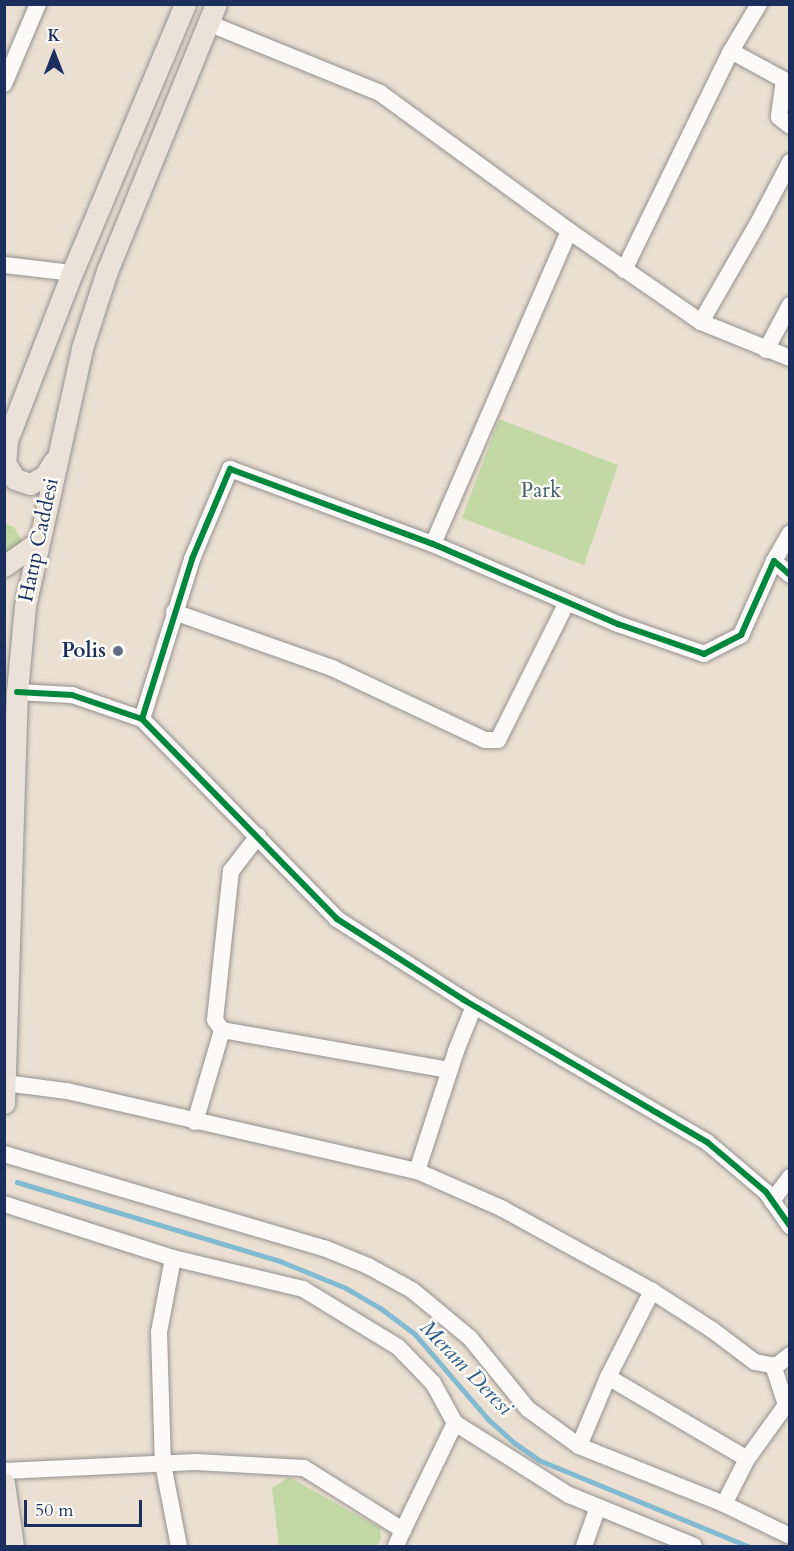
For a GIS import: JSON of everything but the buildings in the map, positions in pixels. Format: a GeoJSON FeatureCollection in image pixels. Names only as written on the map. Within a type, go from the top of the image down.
{"type":"FeatureCollection","features":[{"type":"Feature","properties":{"kind":"main road"},"geometry":{"type":"LineString","coordinates":[[56,458],[45,476],[30,484],[15,479],[5,463],[6,444],[72,273],[184,4]]}},
{"type":"Feature","properties":{"kind":"main road","name":"Hatıp Caddesi"},"geometry":{"type":"LineString","coordinates":[[5,1093],[20,640],[38,542],[82,348],[107,271],[212,14]]}},
{"type":"Feature","properties":{"kind":"main road"},"geometry":{"type":"LineString","coordinates":[[4,566],[38,542]]}},
{"type":"Feature","properties":{"kind":"main road"},"geometry":{"type":"LineString","coordinates":[[4,1483],[13,1546]]}},
{"type":"Feature","properties":{"kind":"street"},"geometry":{"type":"LineString","coordinates":[[4,84],[38,4]]}},
{"type":"Feature","properties":{"kind":"street"},"geometry":{"type":"LineString","coordinates":[[624,270],[731,51],[759,4]]}},
{"type":"Feature","properties":{"kind":"street"},"geometry":{"type":"LineString","coordinates":[[212,14],[380,93],[569,231],[700,322],[789,358]]}},
{"type":"Feature","properties":{"kind":"street"},"geometry":{"type":"LineString","coordinates":[[731,51],[784,80],[779,117],[789,126]]}},
{"type":"Feature","properties":{"kind":"street"},"geometry":{"type":"LineString","coordinates":[[700,322],[758,223],[789,162]]}},
{"type":"Feature","properties":{"kind":"street"},"geometry":{"type":"LineString","coordinates":[[433,544],[569,231]]}},
{"type":"Feature","properties":{"kind":"street"},"geometry":{"type":"LineString","coordinates":[[4,265],[72,273]]}},
{"type":"Feature","properties":{"kind":"street"},"geometry":{"type":"LineString","coordinates":[[766,350],[789,305]]}},
{"type":"Feature","properties":{"kind":"street"},"geometry":{"type":"LineString","coordinates":[[142,719],[192,559],[230,469],[433,544],[618,624],[704,654],[741,635],[789,532]]}},
{"type":"Feature","properties":{"kind":"street"},"geometry":{"type":"LineString","coordinates":[[774,561],[789,575]]}},
{"type":"Feature","properties":{"kind":"street"},"geometry":{"type":"LineString","coordinates":[[174,612],[332,668],[485,740],[498,740],[567,602]]}},
{"type":"Feature","properties":{"kind":"street"},"geometry":{"type":"LineString","coordinates":[[17,692],[72,695],[142,719],[337,919],[474,1006],[707,1142],[766,1192],[789,1226]]}},
{"type":"Feature","properties":{"kind":"street"},"geometry":{"type":"LineString","coordinates":[[258,836],[231,871],[215,1020],[222,1030],[450,1070]]}},
{"type":"Feature","properties":{"kind":"street"},"geometry":{"type":"LineString","coordinates":[[417,1171],[474,1006]]}},
{"type":"Feature","properties":{"kind":"street"},"geometry":{"type":"LineString","coordinates":[[195,1122],[222,1030]]}},
{"type":"Feature","properties":{"kind":"street"},"geometry":{"type":"LineString","coordinates":[[5,1093],[67,1091],[417,1171],[503,1209],[652,1291],[711,1329],[755,1362],[776,1366],[789,1355]]}},
{"type":"Feature","properties":{"kind":"street"},"geometry":{"type":"LineString","coordinates":[[4,1154],[324,1248],[368,1266],[412,1290],[470,1338],[528,1409],[579,1446],[724,1504],[789,1536]]}},
{"type":"Feature","properties":{"kind":"street"},"geometry":{"type":"LineString","coordinates":[[772,1201],[789,1177]]}},
{"type":"Feature","properties":{"kind":"street"},"geometry":{"type":"LineString","coordinates":[[4,1203],[173,1258],[303,1289],[398,1347],[433,1383],[455,1423],[569,1495],[694,1546]]}},
{"type":"Feature","properties":{"kind":"street"},"geometry":{"type":"LineString","coordinates":[[173,1258],[159,1332],[163,1464],[179,1546]]}},
{"type":"Feature","properties":{"kind":"street"},"geometry":{"type":"LineString","coordinates":[[579,1446],[608,1377],[652,1291]]}},
{"type":"Feature","properties":{"kind":"street"},"geometry":{"type":"LineString","coordinates":[[724,1504],[747,1459],[788,1406],[773,1365]]}},
{"type":"Feature","properties":{"kind":"street"},"geometry":{"type":"LineString","coordinates":[[608,1377],[747,1459]]}},
{"type":"Feature","properties":{"kind":"street"},"geometry":{"type":"LineString","coordinates":[[396,1546],[455,1423]]}},
{"type":"Feature","properties":{"kind":"street"},"geometry":{"type":"LineString","coordinates":[[4,1471],[196,1462],[304,1468],[404,1530]]}},
{"type":"Feature","properties":{"kind":"street"},"geometry":{"type":"LineString","coordinates":[[584,1546],[598,1507]]}},
{"type":"Feature","properties":{"kind":"green space","name":"Park"},"geometry":{"type":"Polygon","coordinates":[[[499,419],[618,465],[584,565],[462,518],[499,419]]]}},
{"type":"Feature","properties":{"kind":"green space"},"geometry":{"type":"Polygon","coordinates":[[[4,523],[14,527],[21,539],[21,545],[4,562],[4,523]]]}},
{"type":"Feature","properties":{"kind":"green space"},"geometry":{"type":"Polygon","coordinates":[[[289,1477],[380,1528],[381,1538],[377,1546],[279,1546],[272,1488],[289,1477]]]}},
{"type":"Feature","properties":{"kind":"waterway","name":"Meram Deresi"},"geometry":{"type":"LineString","coordinates":[[17,1182],[280,1261],[346,1288],[382,1309],[415,1334],[488,1419],[539,1460],[748,1546]]}},
{"type":"Feature","properties":{"kind":"cycle path"},"geometry":{"type":"LineString","coordinates":[[142,719],[192,559],[230,469],[433,544],[618,624],[704,654],[741,635],[774,561],[790,575]]}},
{"type":"Feature","properties":{"kind":"cycle path"},"geometry":{"type":"LineString","coordinates":[[17,692],[72,695],[142,719],[337,919],[464,1000],[707,1142],[766,1192],[790,1226]]}},
{"type":"Feature","properties":{"kind":"place","name":"Polis"},"geometry":{"type":"Point","coordinates":[118,651]}}]}
